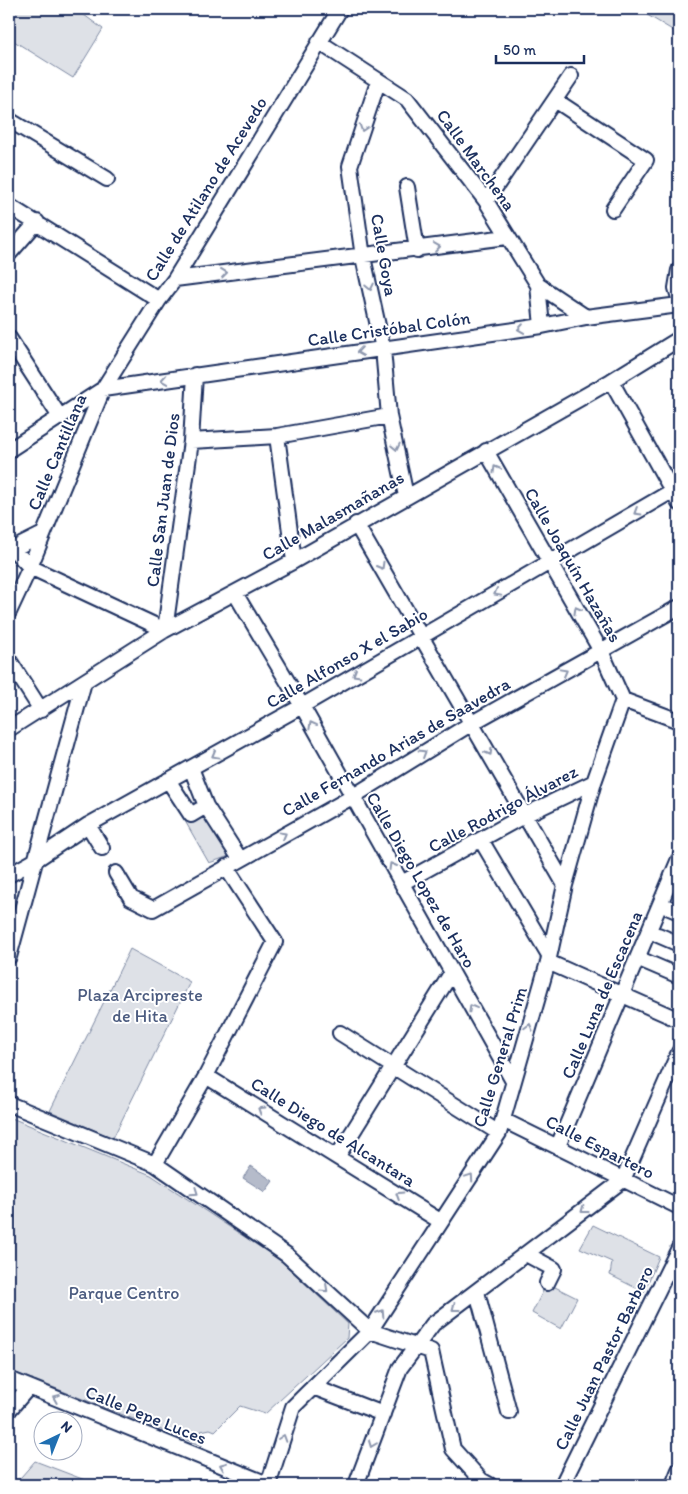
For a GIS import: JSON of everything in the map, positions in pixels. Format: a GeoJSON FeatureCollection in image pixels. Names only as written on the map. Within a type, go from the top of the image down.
{"type":"FeatureCollection","features":[{"type":"Feature","properties":{"kind":"street","name":"Calle de Atilano de Acevedo"},"geometry":{"type":"LineString","coordinates":[[103,389],[158,300],[175,279],[340,9]]}},
{"type":"Feature","properties":{"kind":"street","name":"Calle Marchena"},"geometry":{"type":"LineString","coordinates":[[319,42],[408,100],[486,201],[538,285],[586,317]]}},
{"type":"Feature","properties":{"kind":"street"},"geometry":{"type":"LineString","coordinates":[[486,201],[571,76]]}},
{"type":"Feature","properties":{"kind":"street","name":"Calle Goya"},"geometry":{"type":"LineString","coordinates":[[378,82],[350,166],[363,257],[383,349],[389,416],[406,496]]}},
{"type":"Feature","properties":{"kind":"street"},"geometry":{"type":"LineString","coordinates":[[555,100],[646,160],[613,209]]}},
{"type":"Feature","properties":{"kind":"street"},"geometry":{"type":"LineString","coordinates":[[9,120],[107,179]]}},
{"type":"Feature","properties":{"kind":"street"},"geometry":{"type":"LineString","coordinates":[[407,186],[416,250]]}},
{"type":"Feature","properties":{"kind":"street"},"geometry":{"type":"LineString","coordinates":[[9,206],[158,300]]}},
{"type":"Feature","properties":{"kind":"street"},"geometry":{"type":"LineString","coordinates":[[9,254],[37,222]]}},
{"type":"Feature","properties":{"kind":"street"},"geometry":{"type":"LineString","coordinates":[[175,279],[363,257],[507,237]]}},
{"type":"Feature","properties":{"kind":"street"},"geometry":{"type":"LineString","coordinates":[[679,270],[676,288],[679,298]]}},
{"type":"Feature","properties":{"kind":"street"},"geometry":{"type":"LineString","coordinates":[[538,285],[542,326]]}},
{"type":"Feature","properties":{"kind":"street","name":"Calle Cristóbal Colón"},"geometry":{"type":"LineString","coordinates":[[103,389],[542,326],[586,317],[679,306]]}},
{"type":"Feature","properties":{"kind":"street"},"geometry":{"type":"LineString","coordinates":[[9,338],[60,417]]}},
{"type":"Feature","properties":{"kind":"street","name":"Calle Malasmañanas"},"geometry":{"type":"LineString","coordinates":[[9,729],[165,630],[294,561],[356,524],[611,381],[679,339]]}},
{"type":"Feature","properties":{"kind":"street","name":"Calle San Juan de Dios"},"geometry":{"type":"LineString","coordinates":[[165,630],[192,441],[195,375]]}},
{"type":"Feature","properties":{"kind":"street"},"geometry":{"type":"LineString","coordinates":[[611,381],[677,494]]}},
{"type":"Feature","properties":{"kind":"street"},"geometry":{"type":"LineString","coordinates":[[9,450],[103,389]]}},
{"type":"Feature","properties":{"kind":"street","name":"Calle Cantillana"},"geometry":{"type":"LineString","coordinates":[[9,612],[30,567],[103,389]]}},
{"type":"Feature","properties":{"kind":"street"},"geometry":{"type":"LineString","coordinates":[[192,441],[277,436],[389,416]]}},
{"type":"Feature","properties":{"kind":"street"},"geometry":{"type":"LineString","coordinates":[[277,436],[294,561]]}},
{"type":"Feature","properties":{"kind":"street","name":"Calle Joaquín Hazañas"},"geometry":{"type":"LineString","coordinates":[[486,451],[601,651],[623,700]]}},
{"type":"Feature","properties":{"kind":"street","name":"Calle Alfonso X el Sabio"},"geometry":{"type":"LineString","coordinates":[[9,875],[34,861],[88,825],[302,706],[421,636],[677,494]]}},
{"type":"Feature","properties":{"kind":"street"},"geometry":{"type":"LineString","coordinates":[[356,524],[565,885]]}},
{"type":"Feature","properties":{"kind":"street"},"geometry":{"type":"LineString","coordinates":[[43,534],[11,549],[30,567],[165,630]]}},
{"type":"Feature","properties":{"kind":"street","name":"Calle Diego Lopez de Haro"},"geometry":{"type":"LineString","coordinates":[[235,593],[302,706],[513,1081]]}},
{"type":"Feature","properties":{"kind":"street","name":"Calle Fernando Arias de Saavedra"},"geometry":{"type":"LineString","coordinates":[[116,873],[131,898],[153,909],[352,797],[472,724],[679,607]]}},
{"type":"Feature","properties":{"kind":"street"},"geometry":{"type":"LineString","coordinates":[[10,666],[41,710]]}},
{"type":"Feature","properties":{"kind":"street"},"geometry":{"type":"LineString","coordinates":[[9,957],[84,682]]}},
{"type":"Feature","properties":{"kind":"street"},"geometry":{"type":"LineString","coordinates":[[623,700],[679,721]]}},
{"type":"Feature","properties":{"kind":"street","name":"Calle General Prim"},"geometry":{"type":"LineString","coordinates":[[269,1485],[293,1406],[370,1331],[501,1127],[594,782],[623,700]]}},
{"type":"Feature","properties":{"kind":"street"},"geometry":{"type":"LineString","coordinates":[[191,768],[206,806],[240,859]]}},
{"type":"Feature","properties":{"kind":"street"},"geometry":{"type":"LineString","coordinates":[[168,780],[191,815],[206,806]]}},
{"type":"Feature","properties":{"kind":"street","name":"Calle Rodrigo Álvarez"},"geometry":{"type":"LineString","coordinates":[[402,884],[525,816],[594,782]]}},
{"type":"Feature","properties":{"kind":"street"},"geometry":{"type":"LineString","coordinates":[[88,825],[102,848]]}},
{"type":"Feature","properties":{"kind":"street"},"geometry":{"type":"LineString","coordinates":[[481,840],[548,958],[679,1020]]}},
{"type":"Feature","properties":{"kind":"street","name":"Calle Luna de Escacena"},"geometry":{"type":"LineString","coordinates":[[558,1146],[679,860]]}},
{"type":"Feature","properties":{"kind":"street"},"geometry":{"type":"LineString","coordinates":[[155,1164],[206,1076],[275,942],[226,867]]}},
{"type":"Feature","properties":{"kind":"street"},"geometry":{"type":"LineString","coordinates":[[658,935],[679,944]]}},
{"type":"Feature","properties":{"kind":"street"},"geometry":{"type":"LineString","coordinates":[[644,961],[679,976]]}},
{"type":"Feature","properties":{"kind":"street"},"geometry":{"type":"LineString","coordinates":[[337,1157],[452,972]]}},
{"type":"Feature","properties":{"kind":"street","name":"Calle Espartero"},"geometry":{"type":"LineString","coordinates":[[340,1033],[394,1068],[501,1127],[558,1146],[622,1180],[679,1207]]}},
{"type":"Feature","properties":{"kind":"street"},"geometry":{"type":"LineString","coordinates":[[356,1485],[400,1368],[416,1346],[433,1324],[622,1180],[679,1052]]}},
{"type":"Feature","properties":{"kind":"street","name":"Calle Diego de Alcantara"},"geometry":{"type":"LineString","coordinates":[[206,1076],[440,1221]]}},
{"type":"Feature","properties":{"kind":"street"},"geometry":{"type":"LineString","coordinates":[[9,1104],[155,1164],[287,1255],[370,1331],[431,1351],[453,1449],[481,1480],[490,1485]]}},
{"type":"Feature","properties":{"kind":"street","name":"Calle Juan Pastor Barbero"},"geometry":{"type":"LineString","coordinates":[[562,1485],[679,1248]]}},
{"type":"Feature","properties":{"kind":"street"},"geometry":{"type":"LineString","coordinates":[[526,1254],[554,1269],[547,1283]]}},
{"type":"Feature","properties":{"kind":"street"},"geometry":{"type":"LineString","coordinates":[[477,1292],[509,1412]]}},
{"type":"Feature","properties":{"kind":"street","name":"Calle Pepe Luces"},"geometry":{"type":"LineString","coordinates":[[9,1379],[269,1485]]}},
{"type":"Feature","properties":{"kind":"street"},"geometry":{"type":"LineString","coordinates":[[9,1410],[29,1387]]}},
{"type":"Feature","properties":{"kind":"street"},"geometry":{"type":"LineString","coordinates":[[313,1387],[383,1414]]}},
{"type":"Feature","properties":{"kind":"street"},"geometry":{"type":"LineString","coordinates":[[673,1485],[679,1470]]}},
{"type":"Feature","properties":{"kind":"green space"},"geometry":{"type":"Polygon","coordinates":[[[9,9],[76,9],[103,29],[73,78],[9,38],[9,9]]]}},
{"type":"Feature","properties":{"kind":"green space"},"geometry":{"type":"Polygon","coordinates":[[[647,9],[679,9],[679,34],[644,13],[647,9]]]}},
{"type":"Feature","properties":{"kind":"green space"},"geometry":{"type":"Polygon","coordinates":[[[204,812],[232,855],[209,863],[185,821],[204,812]]]}},
{"type":"Feature","properties":{"kind":"green space","name":"Plaza Arcipreste de Hita"},"geometry":{"type":"Polygon","coordinates":[[[130,949],[190,982],[113,1138],[50,1111],[130,949]]]}},
{"type":"Feature","properties":{"kind":"green space","name":"Parque Centro"},"geometry":{"type":"Polygon","coordinates":[[[9,1117],[151,1175],[281,1261],[348,1324],[347,1338],[265,1414],[240,1406],[215,1431],[210,1429],[201,1431],[202,1446],[9,1370],[9,1117]]]}},
{"type":"Feature","properties":{"kind":"green space"},"geometry":{"type":"Polygon","coordinates":[[[593,1225],[659,1257],[644,1292],[610,1275],[612,1262],[580,1248],[593,1225]]]}},
{"type":"Feature","properties":{"kind":"green space"},"geometry":{"type":"Polygon","coordinates":[[[547,1283],[577,1298],[561,1329],[532,1313],[547,1283]]]}},
{"type":"Feature","properties":{"kind":"green space"},"geometry":{"type":"Polygon","coordinates":[[[34,1462],[38,1462],[98,1485],[14,1485],[34,1462]]]}},
{"type":"Feature","properties":{"kind":"water"},"geometry":{"type":"Polygon","coordinates":[[[251,1166],[273,1181],[265,1192],[243,1178],[251,1166]]]}}]}
